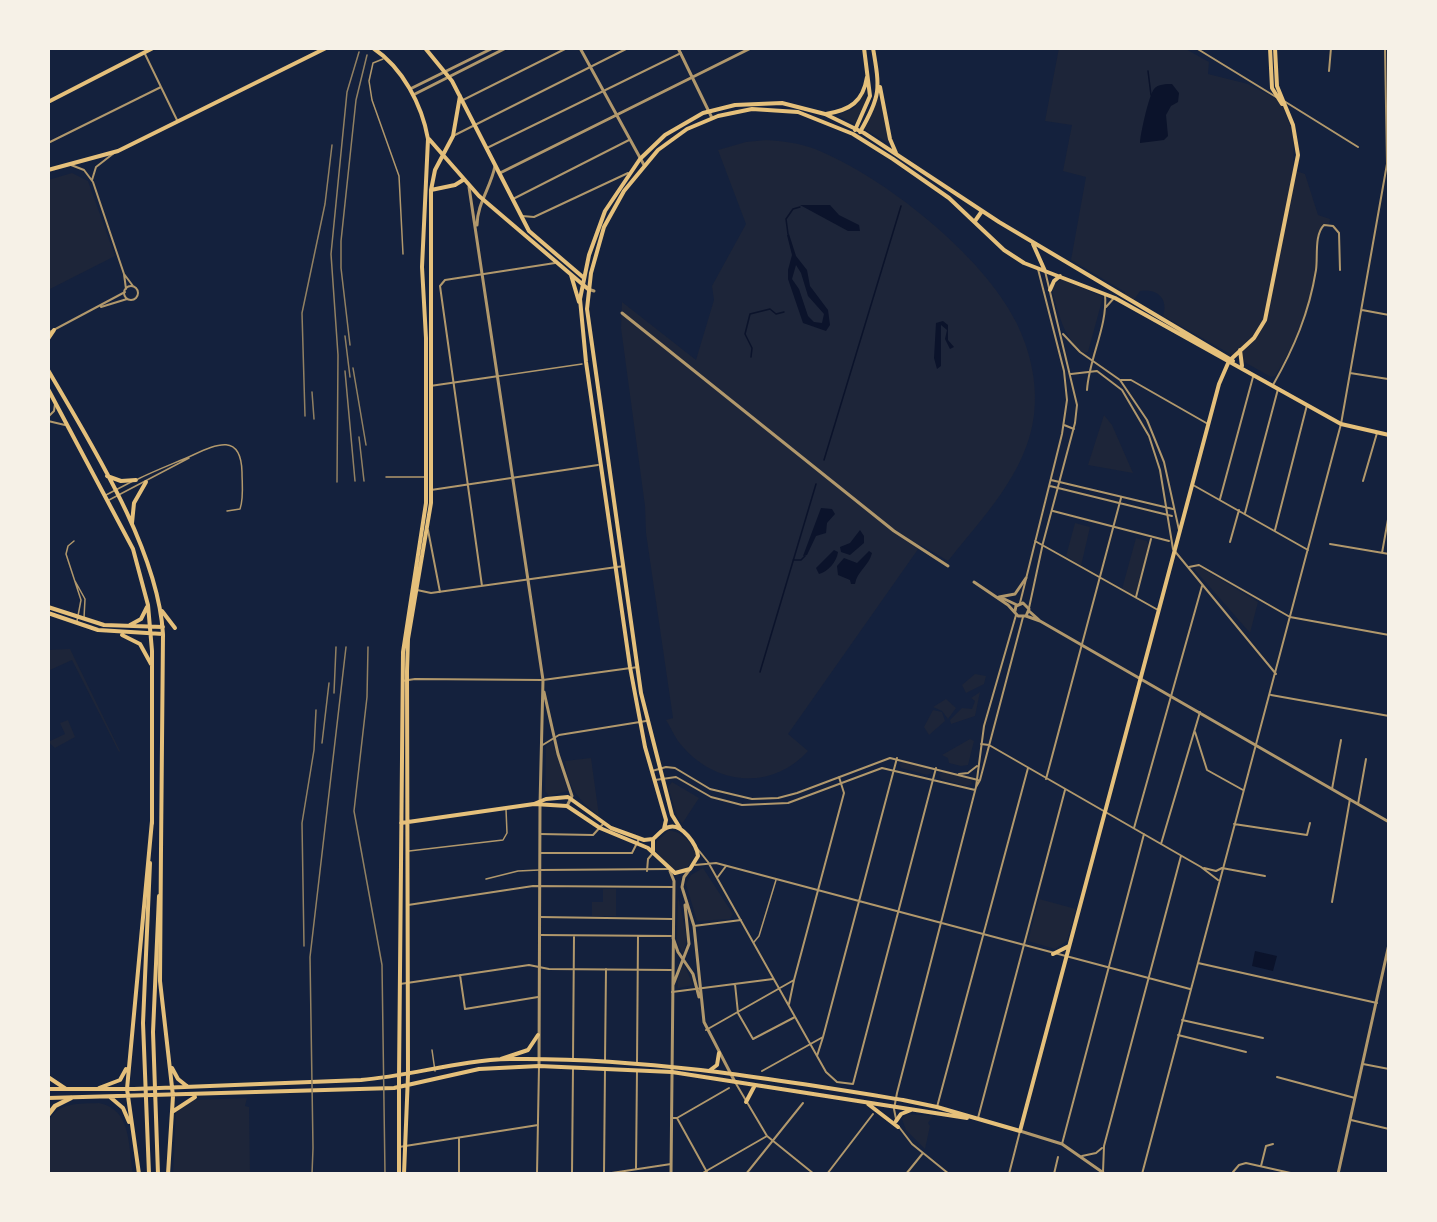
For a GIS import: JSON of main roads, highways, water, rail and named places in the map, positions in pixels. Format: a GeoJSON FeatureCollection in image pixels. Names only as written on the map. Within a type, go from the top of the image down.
{"type":"FeatureCollection","features":[{"type":"Feature","properties":{"kind":"highway"},"geometry":{"type":"LineString","coordinates":[[48,1115],[55,1106],[71,1098]]}},
{"type":"Feature","properties":{"kind":"main road"},"geometry":{"type":"LineString","coordinates":[[48,102],[153,48]]}},
{"type":"Feature","properties":{"kind":"main road"},"geometry":{"type":"LineString","coordinates":[[49,168],[118,151],[326,48]]}},
{"type":"Feature","properties":{"kind":"main road"},"geometry":{"type":"LineString","coordinates":[[373,48],[387,60],[410,89],[425,122],[428,139],[422,267],[429,356]]}},
{"type":"Feature","properties":{"kind":"main road"},"geometry":{"type":"LineString","coordinates":[[425,48],[449,76],[535,238],[583,277],[592,290],[588,320],[646,721],[673,819],[696,847],[698,856],[695,865],[690,870],[679,874],[670,870],[638,841],[601,826],[567,806],[540,803]]}},
{"type":"Feature","properties":{"kind":"main road"},"geometry":{"type":"LineString","coordinates":[[858,130],[869,100],[864,48]]}},
{"type":"Feature","properties":{"kind":"main road"},"geometry":{"type":"LineString","coordinates":[[873,48],[889,134],[897,154]]}},
{"type":"Feature","properties":{"kind":"main road"},"geometry":{"type":"LineString","coordinates":[[1270,48],[1272,88],[1288,106],[1288,115]]}},
{"type":"Feature","properties":{"kind":"main road"},"geometry":{"type":"LineString","coordinates":[[497,1060],[605,1061],[672,1065],[896,1099],[938,1107],[1020,1131],[1219,384],[1230,359],[1254,338],[1264,324],[1298,162],[1296,138],[1276,80],[1275,48]]}},
{"type":"Feature","properties":{"kind":"main road"},"geometry":{"type":"LineString","coordinates":[[825,114],[847,109],[857,102],[864,92],[868,73]]}},
{"type":"Feature","properties":{"kind":"main road"},"geometry":{"type":"LineString","coordinates":[[855,135],[876,103],[880,84]]}},
{"type":"Feature","properties":{"kind":"main road"},"geometry":{"type":"LineString","coordinates":[[1267,90],[1272,88]]}},
{"type":"Feature","properties":{"kind":"main road"},"geometry":{"type":"LineString","coordinates":[[404,1174],[408,1085],[406,906],[408,639],[428,530],[431,490],[429,356],[432,338],[431,189],[433,175],[453,136],[461,98]]}},
{"type":"Feature","properties":{"kind":"main road"},"geometry":{"type":"LineString","coordinates":[[664,829],[666,820],[640,723],[630,668],[584,363],[581,309],[583,277],[598,226],[640,159],[675,128],[709,111],[764,102],[798,105],[825,114],[858,130],[982,211],[1307,405],[1341,424],[1389,435]]}},
{"type":"Feature","properties":{"kind":"main road"},"geometry":{"type":"LineString","coordinates":[[589,283],[604,227],[616,203],[644,165],[676,136],[712,118],[752,109],[781,109],[813,116],[855,135],[941,192],[1010,255],[1036,268],[1104,292],[1230,359]]}},
{"type":"Feature","properties":{"kind":"main road"},"geometry":{"type":"LineString","coordinates":[[428,139],[483,200],[592,290]]}},
{"type":"Feature","properties":{"kind":"main road"},"geometry":{"type":"LineString","coordinates":[[431,189],[455,186],[463,180]]}},
{"type":"Feature","properties":{"kind":"main road"},"geometry":{"type":"LineString","coordinates":[[975,221],[982,211]]}},
{"type":"Feature","properties":{"kind":"main road"},"geometry":{"type":"LineString","coordinates":[[1031,241],[1041,258],[1045,271]]}},
{"type":"Feature","properties":{"kind":"main road"},"geometry":{"type":"LineString","coordinates":[[1036,268],[1041,258]]}},
{"type":"Feature","properties":{"kind":"main road"},"geometry":{"type":"LineString","coordinates":[[422,267],[430,267]]}},
{"type":"Feature","properties":{"kind":"main road"},"geometry":{"type":"LineString","coordinates":[[570,273],[581,309]]}},
{"type":"Feature","properties":{"kind":"main road"},"geometry":{"type":"LineString","coordinates":[[1050,290],[1053,281],[1061,276]]}},
{"type":"Feature","properties":{"kind":"main road"},"geometry":{"type":"LineString","coordinates":[[48,339],[54,330]]}},
{"type":"Feature","properties":{"kind":"main road"},"geometry":{"type":"LineString","coordinates":[[426,338],[432,338]]}},
{"type":"Feature","properties":{"kind":"main road"},"geometry":{"type":"LineString","coordinates":[[1240,350],[1242,366]]}},
{"type":"Feature","properties":{"kind":"main road"},"geometry":{"type":"LineString","coordinates":[[584,363],[594,361]]}},
{"type":"Feature","properties":{"kind":"main road"},"geometry":{"type":"LineString","coordinates":[[48,370],[117,496],[146,556],[163,627],[160,981],[173,1096],[168,1174]]}},
{"type":"Feature","properties":{"kind":"main road"},"geometry":{"type":"LineString","coordinates":[[399,1174],[396,1088],[399,1077],[402,681],[404,640],[425,510],[429,386]]}},
{"type":"Feature","properties":{"kind":"main road"},"geometry":{"type":"LineString","coordinates":[[48,389],[133,549],[148,605],[151,626],[152,821],[143,1023],[149,1174]]}},
{"type":"Feature","properties":{"kind":"main road"},"geometry":{"type":"LineString","coordinates":[[599,465],[609,464]]}},
{"type":"Feature","properties":{"kind":"main road"},"geometry":{"type":"LineString","coordinates":[[106,476],[121,481],[136,480]]}},
{"type":"Feature","properties":{"kind":"main road"},"geometry":{"type":"LineString","coordinates":[[132,525],[134,503],[146,482]]}},
{"type":"Feature","properties":{"kind":"main road"},"geometry":{"type":"LineString","coordinates":[[114,626],[137,622],[148,605]]}},
{"type":"Feature","properties":{"kind":"main road"},"geometry":{"type":"LineString","coordinates":[[48,607],[114,626],[163,627]]}},
{"type":"Feature","properties":{"kind":"main road"},"geometry":{"type":"LineString","coordinates":[[160,608],[175,628]]}},
{"type":"Feature","properties":{"kind":"main road"},"geometry":{"type":"LineString","coordinates":[[48,613],[114,633],[140,644],[152,668]]}},
{"type":"Feature","properties":{"kind":"main road"},"geometry":{"type":"LineString","coordinates":[[114,633],[163,634]]}},
{"type":"Feature","properties":{"kind":"main road"},"geometry":{"type":"LineString","coordinates":[[400,823],[534,804],[563,797],[572,799],[601,826]]}},
{"type":"Feature","properties":{"kind":"main road"},"geometry":{"type":"LineString","coordinates":[[139,1174],[127,1089],[152,821]]}},
{"type":"Feature","properties":{"kind":"main road"},"geometry":{"type":"LineString","coordinates":[[638,841],[653,839],[664,829],[674,826],[680,828]]}},
{"type":"Feature","properties":{"kind":"main road"},"geometry":{"type":"LineString","coordinates":[[653,839],[653,853]]}},
{"type":"Feature","properties":{"kind":"main road"},"geometry":{"type":"LineString","coordinates":[[158,1174],[153,1032],[161,849]]}},
{"type":"Feature","properties":{"kind":"main road"},"geometry":{"type":"LineString","coordinates":[[1053,954],[1069,946]]}},
{"type":"Feature","properties":{"kind":"main road"},"geometry":{"type":"LineString","coordinates":[[48,1089],[134,1089],[393,1078],[497,1060],[528,1050],[538,1035]]}},
{"type":"Feature","properties":{"kind":"main road"},"geometry":{"type":"LineString","coordinates":[[708,1071],[717,1065],[719,1053]]}},
{"type":"Feature","properties":{"kind":"main road"},"geometry":{"type":"LineString","coordinates":[[170,1062],[176,1077],[188,1087]]}},
{"type":"Feature","properties":{"kind":"main road"},"geometry":{"type":"LineString","coordinates":[[96,1089],[120,1080],[128,1063]]}},
{"type":"Feature","properties":{"kind":"main road"},"geometry":{"type":"LineString","coordinates":[[48,1098],[396,1088],[479,1069],[539,1066],[672,1072],[971,1118]]}},
{"type":"Feature","properties":{"kind":"main road"},"geometry":{"type":"LineString","coordinates":[[48,1077],[66,1089]]}},
{"type":"Feature","properties":{"kind":"main road"},"geometry":{"type":"LineString","coordinates":[[746,1102],[755,1085]]}},
{"type":"Feature","properties":{"kind":"main road"},"geometry":{"type":"LineString","coordinates":[[172,1112],[184,1102],[199,1095]]}},
{"type":"Feature","properties":{"kind":"main road"},"geometry":{"type":"LineString","coordinates":[[110,1097],[126,1113],[134,1143]]}},
{"type":"Feature","properties":{"kind":"main road"},"geometry":{"type":"LineString","coordinates":[[856,1100],[878,1109],[898,1127]]}},
{"type":"Feature","properties":{"kind":"main road"},"geometry":{"type":"LineString","coordinates":[[896,1121],[901,1114],[914,1109]]}},
{"type":"Feature","properties":{"kind":"waterway"},"geometry":{"type":"LineString","coordinates":[[1148,71],[1151,95]]}},
{"type":"Feature","properties":{"kind":"waterway"},"geometry":{"type":"LineString","coordinates":[[824,460],[901,206]]}},
{"type":"Feature","properties":{"kind":"waterway"},"geometry":{"type":"LineString","coordinates":[[788,234],[786,219],[793,209],[800,207]]}},
{"type":"Feature","properties":{"kind":"waterway"},"geometry":{"type":"LineString","coordinates":[[751,357],[752,348],[745,334],[750,314],[770,309],[776,314],[784,312]]}},
{"type":"Feature","properties":{"kind":"waterway"},"geometry":{"type":"LineString","coordinates":[[760,672],[816,484]]}},
{"type":"Feature","properties":{"kind":"waterway"},"geometry":{"type":"LineString","coordinates":[[793,560],[801,560],[805,556]]}},
{"type":"Feature","properties":{"kind":"railway"},"geometry":{"type":"LineString","coordinates":[[337,482],[338,355],[331,254],[347,92],[359,52]]}},
{"type":"Feature","properties":{"kind":"railway"},"geometry":{"type":"LineString","coordinates":[[350,345],[341,268],[341,241],[356,100],[367,55]]}},
{"type":"Feature","properties":{"kind":"railway"},"geometry":{"type":"LineString","coordinates":[[305,416],[302,313],[325,204],[332,145]]}},
{"type":"Feature","properties":{"kind":"railway"},"geometry":{"type":"LineString","coordinates":[[345,336],[350,377]]}},
{"type":"Feature","properties":{"kind":"railway"},"geometry":{"type":"LineString","coordinates":[[353,368],[366,445]]}},
{"type":"Feature","properties":{"kind":"railway"},"geometry":{"type":"LineString","coordinates":[[345,371],[355,481]]}},
{"type":"Feature","properties":{"kind":"railway"},"geometry":{"type":"LineString","coordinates":[[312,392],[314,419]]}},
{"type":"Feature","properties":{"kind":"railway"},"geometry":{"type":"LineString","coordinates":[[359,437],[364,481]]}},
{"type":"Feature","properties":{"kind":"railway"},"geometry":{"type":"LineString","coordinates":[[334,693],[336,647]]}},
{"type":"Feature","properties":{"kind":"railway"},"geometry":{"type":"LineString","coordinates":[[312,1174],[310,957],[346,647]]}},
{"type":"Feature","properties":{"kind":"railway"},"geometry":{"type":"LineString","coordinates":[[368,647],[367,697],[354,811],[382,965],[385,1174]]}},
{"type":"Feature","properties":{"kind":"railway"},"geometry":{"type":"LineString","coordinates":[[322,743],[329,683]]}},
{"type":"Feature","properties":{"kind":"railway"},"geometry":{"type":"LineString","coordinates":[[304,946],[302,823],[314,750],[316,710]]}}]}
